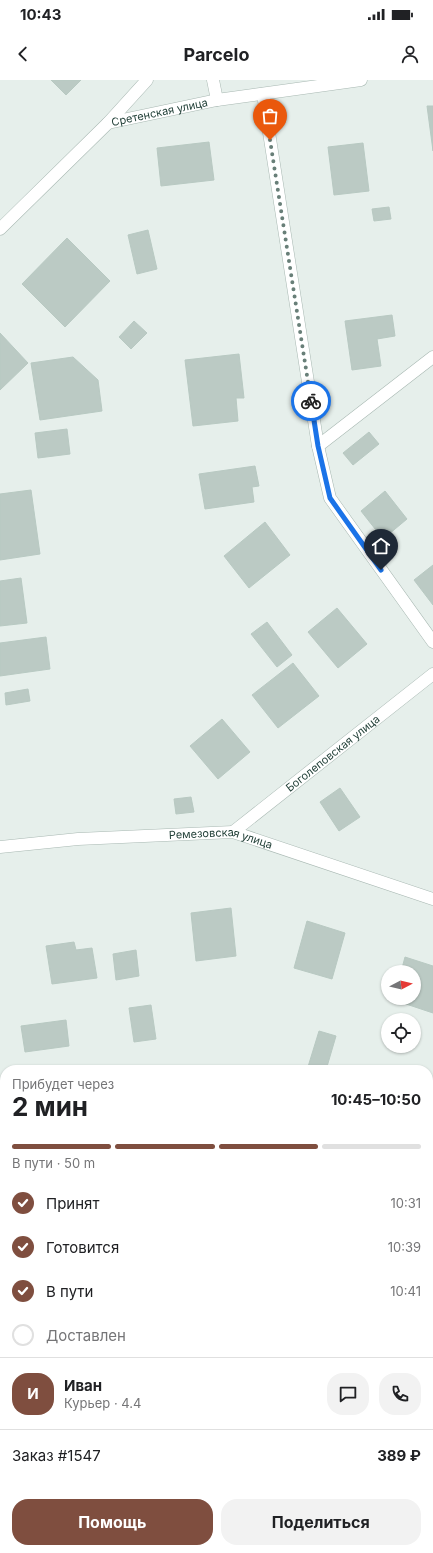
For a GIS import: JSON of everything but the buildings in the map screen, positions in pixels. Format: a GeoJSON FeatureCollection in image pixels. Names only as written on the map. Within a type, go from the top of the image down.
{"type":"FeatureCollection","features":[{"type":"Feature","properties":{"kind":"street"},"geometry":{"type":"LineString","coordinates":[[108,123],[147,80]]}},
{"type":"Feature","properties":{"kind":"street"},"geometry":{"type":"LineString","coordinates":[[213,80],[217,100]]}},
{"type":"Feature","properties":{"kind":"street","name":"Сретенская улица"},"geometry":{"type":"LineString","coordinates":[[0,229],[108,123],[217,100],[362,80]]}},
{"type":"Feature","properties":{"kind":"street"},"geometry":{"type":"LineString","coordinates":[[262,94],[318,446],[330,498],[433,642]]}},
{"type":"Feature","properties":{"kind":"street"},"geometry":{"type":"LineString","coordinates":[[318,446],[433,357]]}},
{"type":"Feature","properties":{"kind":"street","name":"Боголеповская улица"},"geometry":{"type":"LineString","coordinates":[[233,832],[433,674]]}},
{"type":"Feature","properties":{"kind":"street","name":"Ремезовская улица"},"geometry":{"type":"LineString","coordinates":[[0,847],[78,839],[233,832],[433,899]]}},
{"type":"Feature","properties":{"kind":"way so far"},"geometry":{"type":"LineString","coordinates":[[270,140],[311,401]]}},
{"type":"Feature","properties":{"kind":"route"},"geometry":{"type":"LineString","coordinates":[[311,401],[318,446],[330,498],[381,570]]}}]}
